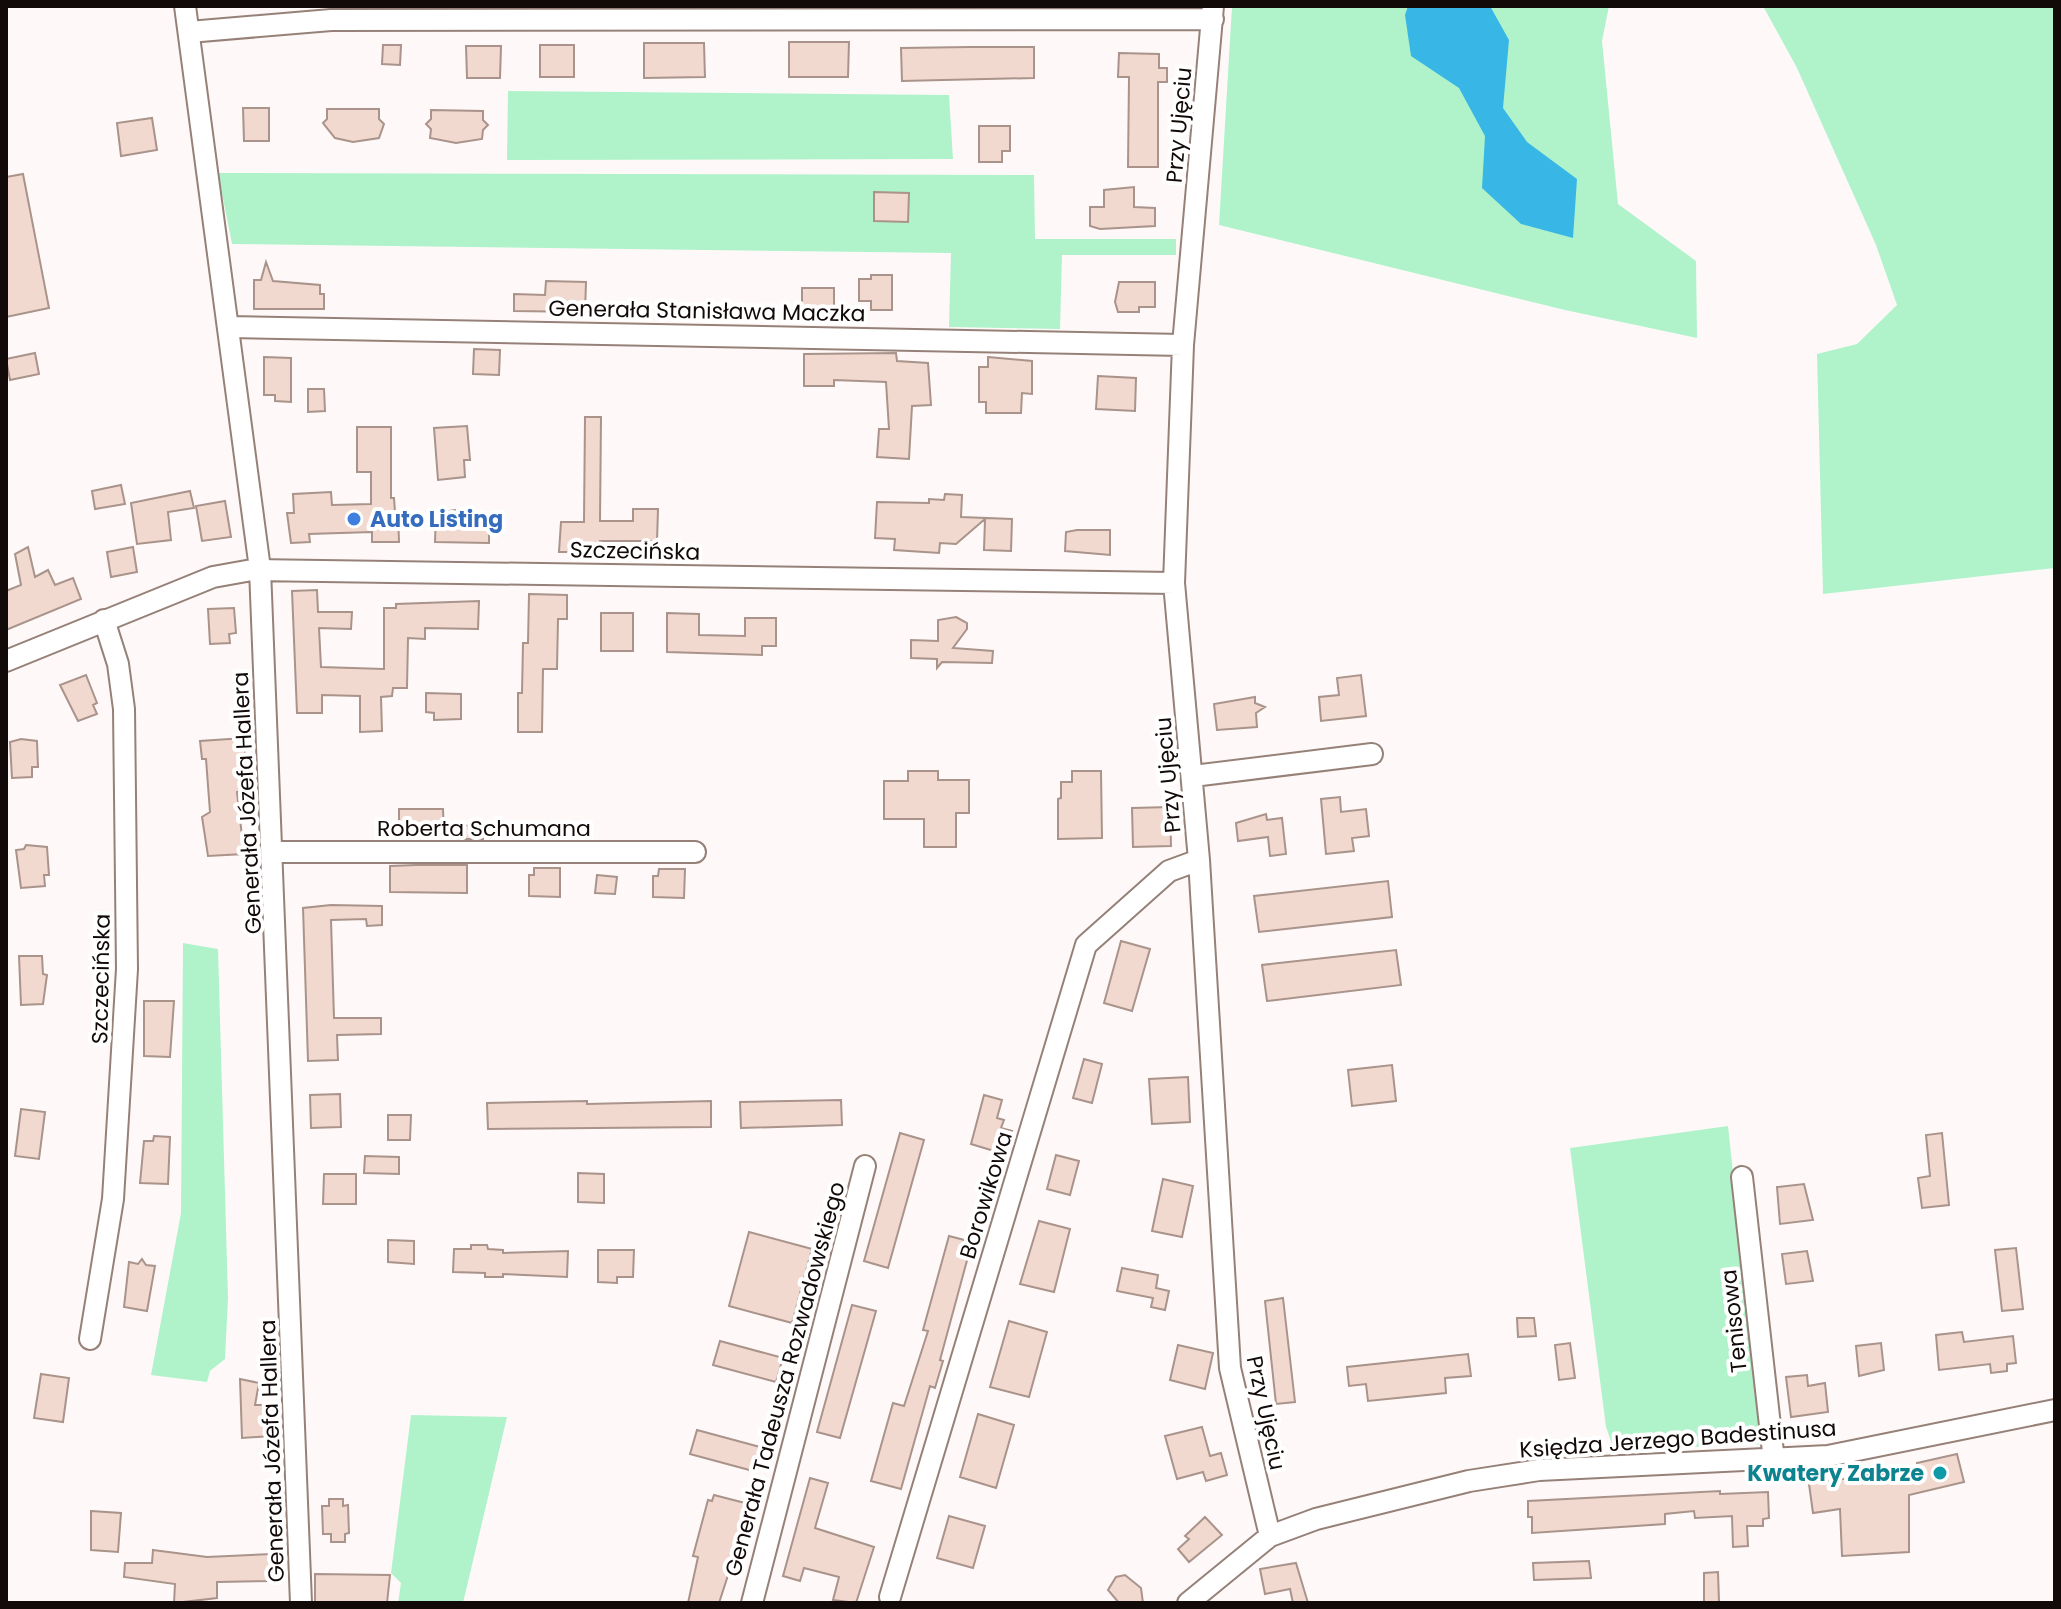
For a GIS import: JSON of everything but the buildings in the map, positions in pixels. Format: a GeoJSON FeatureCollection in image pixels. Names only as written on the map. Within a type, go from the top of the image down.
{"type":"FeatureCollection","features":[{"type":"Feature","properties":{"kind":"street","name":"Generała Józefa Hallera"},"geometry":{"type":"LineString","coordinates":[[185,6],[260,569],[274,852],[301,1603]]}},
{"type":"Feature","properties":{"kind":"street"},"geometry":{"type":"LineString","coordinates":[[189,32],[331,20],[1213,13]]}},
{"type":"Feature","properties":{"kind":"street","name":"Przy Ujęciu"},"geometry":{"type":"LineString","coordinates":[[1213,13],[1183,345],[1174,583],[1199,860],[1230,1368],[1270,1536]]}},
{"type":"Feature","properties":{"kind":"street","name":"Generała Stanisława Maczka"},"geometry":{"type":"LineString","coordinates":[[229,327],[1183,345]]}},
{"type":"Feature","properties":{"kind":"street","name":"Szczecińska"},"geometry":{"type":"LineString","coordinates":[[6,661],[213,577],[260,569],[1174,583]]}},
{"type":"Feature","properties":{"kind":"street","name":"Szczecińska"},"geometry":{"type":"LineString","coordinates":[[90,1339],[113,1199],[127,969],[124,709],[118,664],[104,620]]}},
{"type":"Feature","properties":{"kind":"street"},"geometry":{"type":"LineString","coordinates":[[1193,776],[1372,754]]}},
{"type":"Feature","properties":{"kind":"street","name":"Roberta Schumana"},"geometry":{"type":"LineString","coordinates":[[274,852],[695,852]]}},
{"type":"Feature","properties":{"kind":"street","name":"Borowikowa"},"geometry":{"type":"LineString","coordinates":[[890,1597],[1086,945],[1169,871],[1199,860]]}},
{"type":"Feature","properties":{"kind":"street","name":"Generała Tadeusza Rozwadowskiego"},"geometry":{"type":"LineString","coordinates":[[752,1603],[865,1166]]}},
{"type":"Feature","properties":{"kind":"street","name":"Tenisowa"},"geometry":{"type":"LineString","coordinates":[[1742,1177],[1774,1461]]}},
{"type":"Feature","properties":{"kind":"street","name":"Księdza Jerzego Badestinusa"},"geometry":{"type":"LineString","coordinates":[[1188,1603],[1270,1536],[1316,1519],[1508,1474],[1583,1467],[1774,1461],[1872,1448],[2055,1410]]}},
{"type":"Feature","properties":{"kind":"green space"},"geometry":{"type":"Polygon","coordinates":[[[1232,6],[1609,6],[1602,41],[1618,204],[1696,261],[1697,338],[1565,310],[1219,225],[1232,6]]]}},
{"type":"Feature","properties":{"kind":"green space"},"geometry":{"type":"Polygon","coordinates":[[[1763,6],[2055,6],[2055,568],[1823,594],[1817,354],[1857,344],[1897,305],[1876,245],[1797,68],[1763,6]]]}},
{"type":"Feature","properties":{"kind":"green space"},"geometry":{"type":"Polygon","coordinates":[[[508,91],[949,95],[953,159],[507,160],[508,91]]]}},
{"type":"Feature","properties":{"kind":"green space"},"geometry":{"type":"Polygon","coordinates":[[[218,173],[1034,175],[1035,239],[1176,239],[1176,255],[1062,255],[1060,329],[949,327],[951,253],[232,244],[218,173]]]}},
{"type":"Feature","properties":{"kind":"green space"},"geometry":{"type":"Polygon","coordinates":[[[183,943],[218,949],[228,1298],[225,1359],[210,1371],[207,1382],[151,1375],[181,1213],[183,943]]]}},
{"type":"Feature","properties":{"kind":"green space"},"geometry":{"type":"Polygon","coordinates":[[[1728,1126],[1743,1266],[1768,1444],[1614,1450],[1606,1427],[1570,1148],[1728,1126]]]}},
{"type":"Feature","properties":{"kind":"green space"},"geometry":{"type":"Polygon","coordinates":[[[411,1415],[507,1417],[463,1603],[398,1603],[401,1583],[391,1573],[411,1415]]]}},
{"type":"Feature","properties":{"kind":"water"},"geometry":{"type":"Polygon","coordinates":[[[1408,6],[1490,6],[1509,40],[1503,108],[1527,142],[1577,179],[1573,238],[1521,224],[1482,188],[1485,136],[1459,88],[1411,56],[1405,15],[1408,6]]]}},
{"type":"Feature","properties":{"kind":"place","name":"Auto Listing"},"geometry":{"type":"Point","coordinates":[354,519]}},
{"type":"Feature","properties":{"kind":"place","name":"Kwatery Zabrze"},"geometry":{"type":"Point","coordinates":[1940,1473]}}]}
